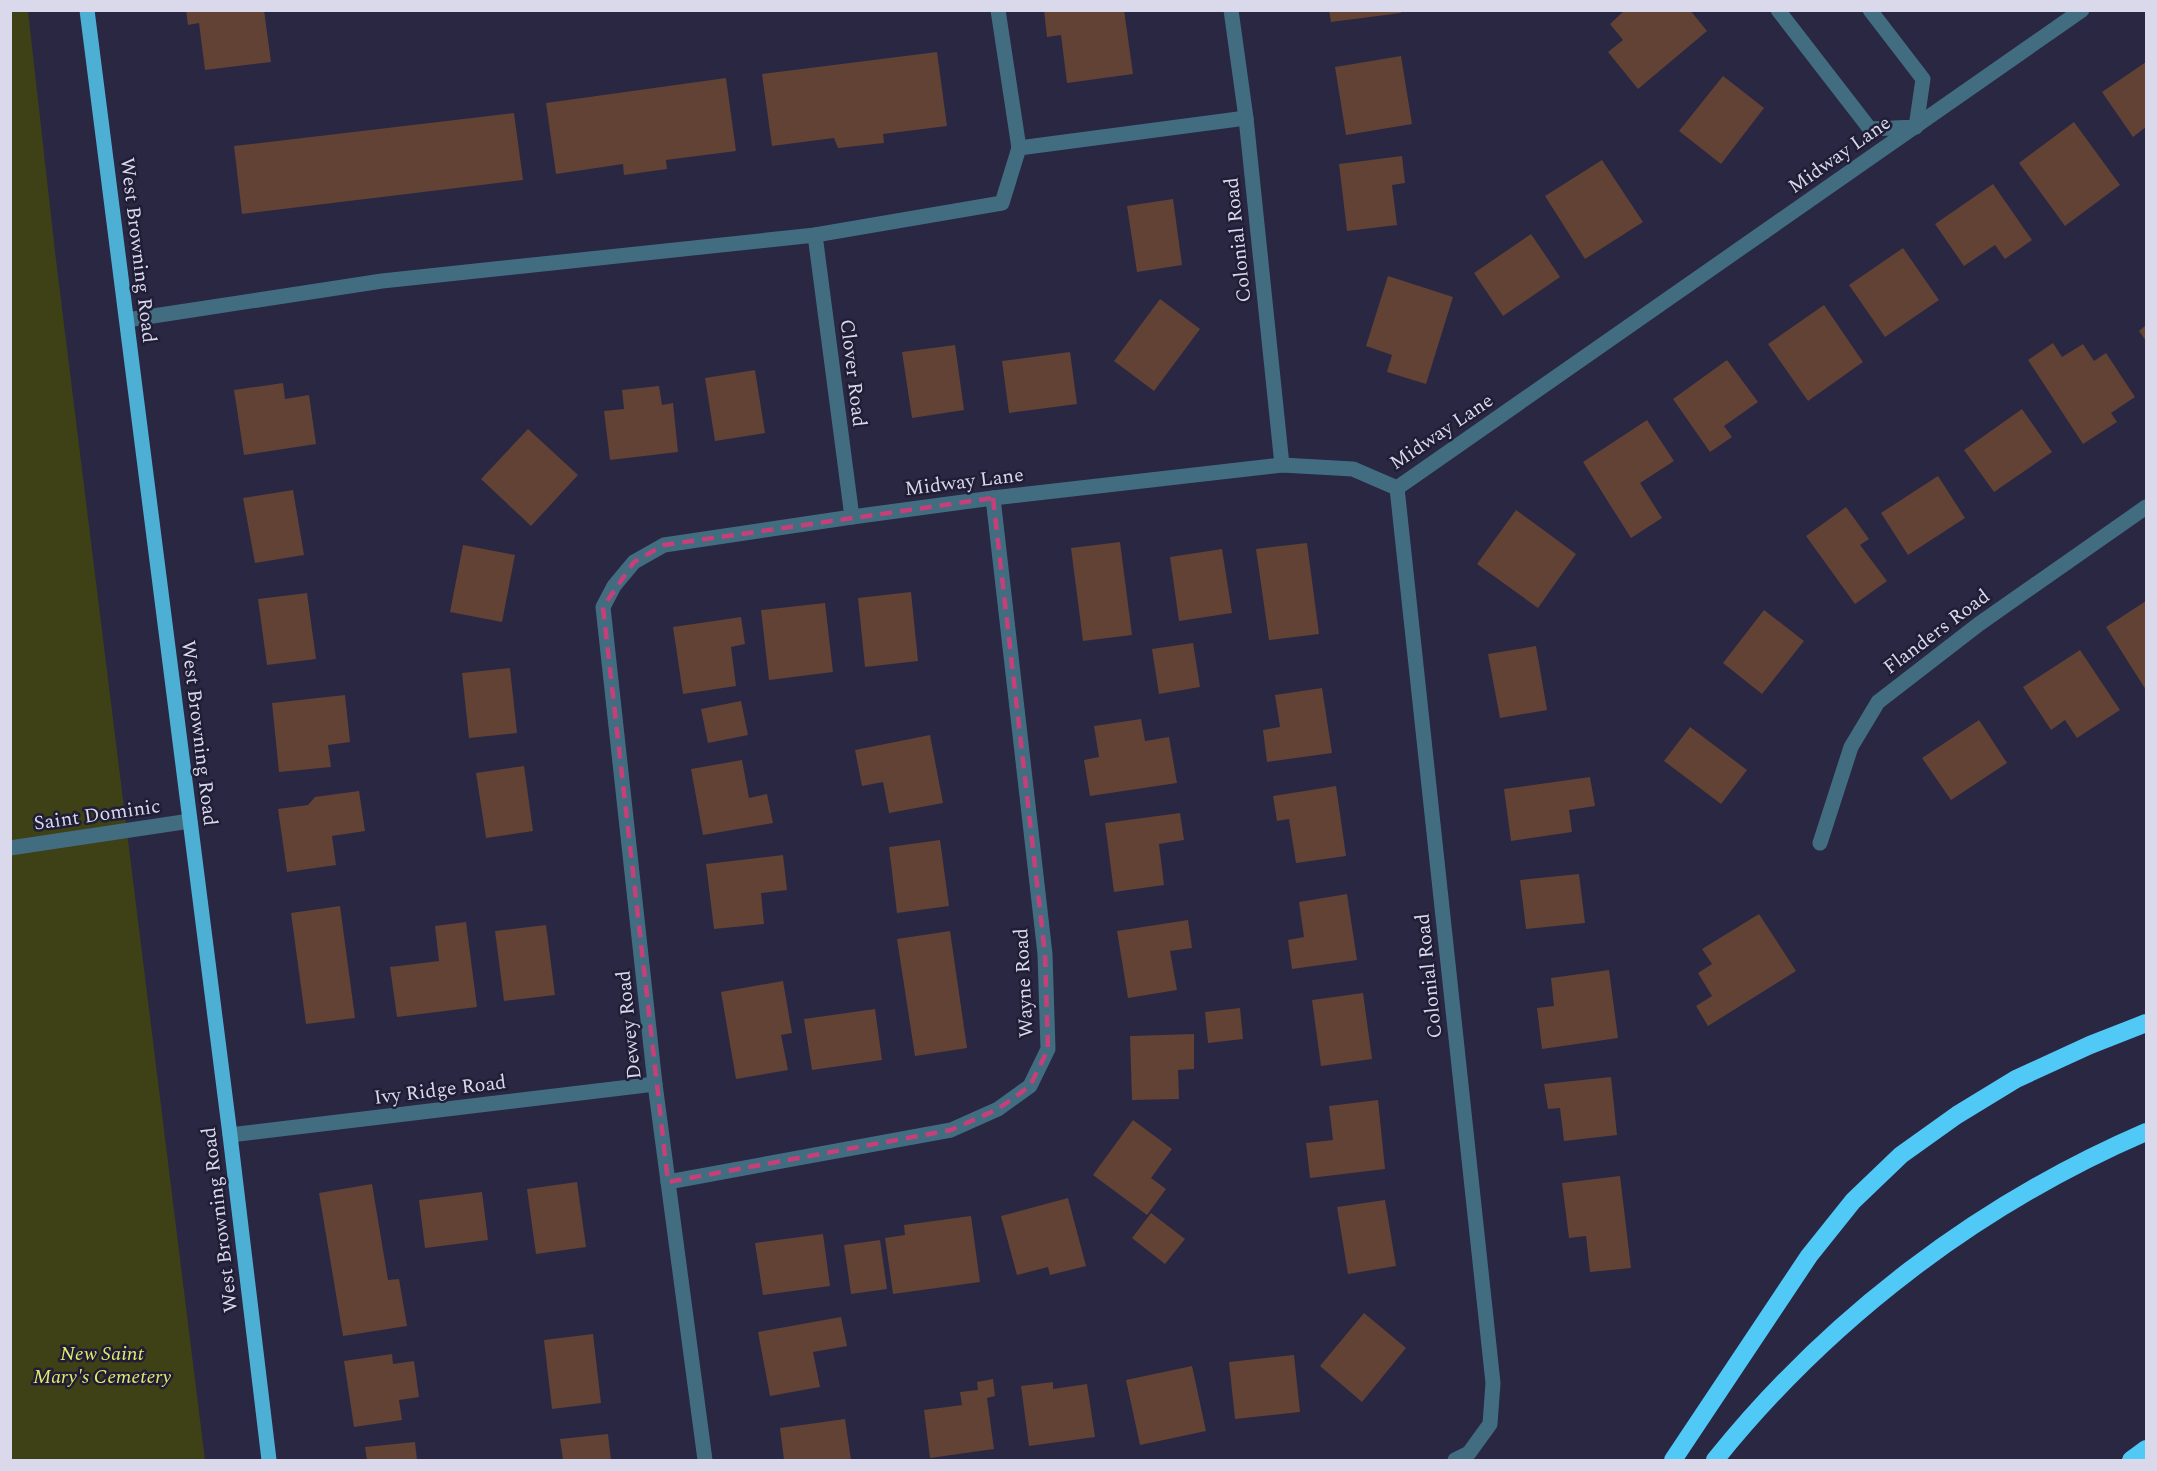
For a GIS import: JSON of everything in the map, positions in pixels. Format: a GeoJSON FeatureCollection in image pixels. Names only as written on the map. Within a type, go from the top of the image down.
{"type":"FeatureCollection","features":[{"type":"Feature","properties":{"kind":"highway"},"geometry":{"type":"LineString","coordinates":[[1673,1461],[1809,1256],[1853,1202],[1901,1155],[1958,1115],[2016,1079],[2090,1045],[2146,1023]]}},
{"type":"Feature","properties":{"kind":"highway"},"geometry":{"type":"LineString","coordinates":[[1715,1461],[1750,1418],[1801,1365],[1906,1272],[1954,1238],[2052,1177],[2091,1156],[2146,1132]]}},
{"type":"Feature","properties":{"kind":"highway"},"geometry":{"type":"LineString","coordinates":[[2131,1461],[2146,1449]]}},
{"type":"Feature","properties":{"kind":"main road","name":"West Browning Road"},"geometry":{"type":"LineString","coordinates":[[87,10],[269,1461]]}},
{"type":"Feature","properties":{"kind":"street"},"geometry":{"type":"LineString","coordinates":[[127,320],[382,281],[815,235],[1002,203],[1019,148],[998,10]]}},
{"type":"Feature","properties":{"kind":"street","name":"Colonial Road"},"geometry":{"type":"LineString","coordinates":[[1231,10],[1246,118],[1282,465]]}},
{"type":"Feature","properties":{"kind":"street"},"geometry":{"type":"LineString","coordinates":[[1778,10],[1870,129],[1916,127],[1923,79],[1870,10]]}},
{"type":"Feature","properties":{"kind":"street","name":"Midway Lane"},"geometry":{"type":"LineString","coordinates":[[614,586],[633,562],[664,545],[993,498],[1282,465],[1353,469],[1397,488],[2082,10]]}},
{"type":"Feature","properties":{"kind":"street"},"geometry":{"type":"LineString","coordinates":[[1019,148],[1246,118]]}},
{"type":"Feature","properties":{"kind":"street","name":"Clover Road"},"geometry":{"type":"LineString","coordinates":[[815,235],[852,517]]}},
{"type":"Feature","properties":{"kind":"street","name":"Colonial Road"},"geometry":{"type":"LineString","coordinates":[[1397,488],[1492,1383],[1490,1424],[1469,1453],[1455,1461]]}},
{"type":"Feature","properties":{"kind":"street","name":"Wayne Road"},"geometry":{"type":"LineString","coordinates":[[668,1182],[951,1130],[998,1109],[1030,1086],[1048,1049],[1045,954],[993,498]]}},
{"type":"Feature","properties":{"kind":"street","name":"Flanders Road"},"geometry":{"type":"LineString","coordinates":[[1820,843],[1851,747],[1878,702],[1979,624],[2146,507]]}},
{"type":"Feature","properties":{"kind":"street","name":"Dewey Road"},"geometry":{"type":"LineString","coordinates":[[614,586],[603,607],[655,1084],[705,1461]]}},
{"type":"Feature","properties":{"kind":"street","name":"Saint Dominic"},"geometry":{"type":"LineString","coordinates":[[10,848],[190,821]]}},
{"type":"Feature","properties":{"kind":"street","name":"Ivy Ridge Road"},"geometry":{"type":"LineString","coordinates":[[230,1136],[655,1084]]}},
{"type":"Feature","properties":{"kind":"highlighted area"},"geometry":{"type":"Polygon","coordinates":[[[993,498],[1045,954],[1048,1049],[1030,1086],[998,1109],[951,1130],[668,1182],[603,607],[634,562],[664,545],[993,498]]]}},
{"type":"Feature","properties":{"kind":"green space","name":"New Saint Mary's Cemetery"},"geometry":{"type":"Polygon","coordinates":[[[10,11],[28,11],[56,260],[205,1460],[11,1460],[10,11]]]}},
{"type":"Feature","properties":{"kind":"building"},"geometry":{"type":"Polygon","coordinates":[[[186,10],[264,10],[271,62],[205,70],[199,23],[188,25],[186,10]]]}},
{"type":"Feature","properties":{"kind":"building"},"geometry":{"type":"Polygon","coordinates":[[[1044,10],[1124,10],[1133,74],[1067,83],[1061,35],[1047,37],[1044,10]]]}},
{"type":"Feature","properties":{"kind":"building"},"geometry":{"type":"Polygon","coordinates":[[[1329,10],[1400,10],[1401,13],[1331,22],[1329,10]]]}},
{"type":"Feature","properties":{"kind":"building"},"geometry":{"type":"Polygon","coordinates":[[[1625,10],[1690,10],[1707,31],[1638,89],[1608,52],[1623,40],[1610,24],[1625,10]]]}},
{"type":"Feature","properties":{"kind":"building"},"geometry":{"type":"Polygon","coordinates":[[[937,52],[947,126],[883,134],[884,143],[838,148],[834,138],[772,146],[762,74],[937,52]]]}},
{"type":"Feature","properties":{"kind":"building"},"geometry":{"type":"Polygon","coordinates":[[[1401,56],[1412,124],[1346,135],[1335,67],[1401,56]]]}},
{"type":"Feature","properties":{"kind":"building"},"geometry":{"type":"Polygon","coordinates":[[[2146,62],[2146,127],[2133,137],[2102,92],[2146,62]]]}},
{"type":"Feature","properties":{"kind":"building"},"geometry":{"type":"Polygon","coordinates":[[[1723,76],[1764,108],[1721,164],[1679,131],[1723,76]]]}},
{"type":"Feature","properties":{"kind":"building"},"geometry":{"type":"Polygon","coordinates":[[[726,78],[736,151],[666,160],[667,169],[624,175],[623,164],[556,174],[546,103],[726,78]]]}},
{"type":"Feature","properties":{"kind":"building"},"geometry":{"type":"Polygon","coordinates":[[[514,113],[523,180],[242,214],[234,146],[514,113]]]}},
{"type":"Feature","properties":{"kind":"building"},"geometry":{"type":"Polygon","coordinates":[[[2074,122],[2120,185],[2065,226],[2019,163],[2074,122]]]}},
{"type":"Feature","properties":{"kind":"building"},"geometry":{"type":"Polygon","coordinates":[[[1402,156],[1405,183],[1392,185],[1397,225],[1347,231],[1339,164],[1402,156]]]}},
{"type":"Feature","properties":{"kind":"building"},"geometry":{"type":"Polygon","coordinates":[[[1602,160],[1643,222],[1585,259],[1545,196],[1602,160]]]}},
{"type":"Feature","properties":{"kind":"building"},"geometry":{"type":"Polygon","coordinates":[[[1993,184],[2032,240],[2005,259],[1995,245],[1964,266],[1935,224],[1993,184]]]}},
{"type":"Feature","properties":{"kind":"building"},"geometry":{"type":"Polygon","coordinates":[[[1173,199],[1182,265],[1137,272],[1127,206],[1173,199]]]}},
{"type":"Feature","properties":{"kind":"building"},"geometry":{"type":"Polygon","coordinates":[[[1531,234],[1560,277],[1503,316],[1474,273],[1531,234]]]}},
{"type":"Feature","properties":{"kind":"building"},"geometry":{"type":"Polygon","coordinates":[[[1903,248],[1939,300],[1885,337],[1849,285],[1903,248]]]}},
{"type":"Feature","properties":{"kind":"building"},"geometry":{"type":"Polygon","coordinates":[[[1388,276],[1453,297],[1426,384],[1387,372],[1392,355],[1366,346],[1388,276]]]}},
{"type":"Feature","properties":{"kind":"building"},"geometry":{"type":"Polygon","coordinates":[[[1160,299],[1200,329],[1154,391],[1114,361],[1160,299]]]}},
{"type":"Feature","properties":{"kind":"building"},"geometry":{"type":"Polygon","coordinates":[[[1824,305],[1863,362],[1808,401],[1768,344],[1824,305]]]}},
{"type":"Feature","properties":{"kind":"building"},"geometry":{"type":"Polygon","coordinates":[[[2146,325],[2146,341],[2139,331],[2146,325]]]}},
{"type":"Feature","properties":{"kind":"building"},"geometry":{"type":"Polygon","coordinates":[[[2053,343],[2062,357],[2083,344],[2094,361],[2106,353],[2135,397],[2111,413],[2117,422],[2083,444],[2028,360],[2053,343]]]}},
{"type":"Feature","properties":{"kind":"building"},"geometry":{"type":"Polygon","coordinates":[[[955,345],[964,410],[912,418],[902,352],[955,345]]]}},
{"type":"Feature","properties":{"kind":"building"},"geometry":{"type":"Polygon","coordinates":[[[1070,352],[1077,404],[1009,413],[1002,361],[1070,352]]]}},
{"type":"Feature","properties":{"kind":"building"},"geometry":{"type":"Polygon","coordinates":[[[1727,360],[1758,402],[1724,426],[1732,437],[1710,452],[1673,399],[1727,360]]]}},
{"type":"Feature","properties":{"kind":"building"},"geometry":{"type":"Polygon","coordinates":[[[755,370],[765,433],[715,441],[705,378],[755,370]]]}},
{"type":"Feature","properties":{"kind":"building"},"geometry":{"type":"Polygon","coordinates":[[[283,383],[285,399],[309,395],[316,444],[244,455],[234,390],[283,383]]]}},
{"type":"Feature","properties":{"kind":"building"},"geometry":{"type":"Polygon","coordinates":[[[659,386],[662,405],[673,403],[678,452],[610,460],[604,411],[624,409],[622,390],[659,386]]]}},
{"type":"Feature","properties":{"kind":"building"},"geometry":{"type":"Polygon","coordinates":[[[2022,409],[2052,452],[1994,492],[1964,450],[2022,409]]]}},
{"type":"Feature","properties":{"kind":"building"},"geometry":{"type":"Polygon","coordinates":[[[1647,420],[1674,461],[1640,483],[1662,518],[1631,538],[1583,462],[1647,420]]]}},
{"type":"Feature","properties":{"kind":"building"},"geometry":{"type":"Polygon","coordinates":[[[528,429],[578,475],[531,526],[481,479],[528,429]]]}},
{"type":"Feature","properties":{"kind":"building"},"geometry":{"type":"Polygon","coordinates":[[[1938,476],[1965,518],[1908,555],[1881,513],[1938,476]]]}},
{"type":"Feature","properties":{"kind":"building"},"geometry":{"type":"Polygon","coordinates":[[[293,490],[304,555],[255,563],[243,498],[293,490]]]}},
{"type":"Feature","properties":{"kind":"building"},"geometry":{"type":"Polygon","coordinates":[[[1846,507],[1869,539],[1860,545],[1887,581],[1855,604],[1806,536],[1846,507]]]}},
{"type":"Feature","properties":{"kind":"building"},"geometry":{"type":"Polygon","coordinates":[[[1516,510],[1576,554],[1538,608],[1477,564],[1516,510]]]}},
{"type":"Feature","properties":{"kind":"building"},"geometry":{"type":"Polygon","coordinates":[[[1120,542],[1132,635],[1083,641],[1071,548],[1120,542]]]}},
{"type":"Feature","properties":{"kind":"building"},"geometry":{"type":"Polygon","coordinates":[[[1307,543],[1319,634],[1269,640],[1256,549],[1307,543]]]}},
{"type":"Feature","properties":{"kind":"building"},"geometry":{"type":"Polygon","coordinates":[[[463,545],[515,555],[502,622],[450,612],[463,545]]]}},
{"type":"Feature","properties":{"kind":"building"},"geometry":{"type":"Polygon","coordinates":[[[1222,549],[1232,613],[1179,621],[1170,557],[1222,549]]]}},
{"type":"Feature","properties":{"kind":"building"},"geometry":{"type":"Polygon","coordinates":[[[911,592],[918,661],[865,667],[858,598],[911,592]]]}},
{"type":"Feature","properties":{"kind":"building"},"geometry":{"type":"Polygon","coordinates":[[[307,593],[316,659],[267,665],[258,599],[307,593]]]}},
{"type":"Feature","properties":{"kind":"building"},"geometry":{"type":"Polygon","coordinates":[[[2146,601],[2146,690],[2106,627],[2146,601]]]}},
{"type":"Feature","properties":{"kind":"building"},"geometry":{"type":"Polygon","coordinates":[[[825,603],[833,672],[769,680],[761,610],[825,603]]]}},
{"type":"Feature","properties":{"kind":"building"},"geometry":{"type":"Polygon","coordinates":[[[1764,610],[1804,641],[1762,694],[1723,663],[1764,610]]]}},
{"type":"Feature","properties":{"kind":"building"},"geometry":{"type":"Polygon","coordinates":[[[741,617],[745,644],[731,647],[736,686],[683,694],[673,627],[741,617]]]}},
{"type":"Feature","properties":{"kind":"building"},"geometry":{"type":"Polygon","coordinates":[[[1193,643],[1200,687],[1159,694],[1152,649],[1193,643]]]}},
{"type":"Feature","properties":{"kind":"building"},"geometry":{"type":"Polygon","coordinates":[[[1536,646],[1547,710],[1500,718],[1488,654],[1536,646]]]}},
{"type":"Feature","properties":{"kind":"building"},"geometry":{"type":"Polygon","coordinates":[[[2080,650],[2120,710],[2077,738],[2065,720],[2051,730],[2023,687],[2080,650]]]}},
{"type":"Feature","properties":{"kind":"building"},"geometry":{"type":"Polygon","coordinates":[[[510,668],[517,733],[469,738],[462,673],[510,668]]]}},
{"type":"Feature","properties":{"kind":"building"},"geometry":{"type":"Polygon","coordinates":[[[1322,688],[1332,753],[1267,762],[1263,730],[1280,727],[1275,695],[1322,688]]]}},
{"type":"Feature","properties":{"kind":"building"},"geometry":{"type":"Polygon","coordinates":[[[345,695],[350,742],[328,745],[331,767],[279,772],[272,703],[345,695]]]}},
{"type":"Feature","properties":{"kind":"building"},"geometry":{"type":"Polygon","coordinates":[[[741,701],[748,735],[708,743],[701,709],[741,701]]]}},
{"type":"Feature","properties":{"kind":"building"},"geometry":{"type":"Polygon","coordinates":[[[1141,719],[1145,741],[1169,737],[1177,783],[1090,796],[1084,760],[1099,757],[1094,726],[1141,719]]]}},
{"type":"Feature","properties":{"kind":"building"},"geometry":{"type":"Polygon","coordinates":[[[1979,720],[2007,763],[1951,800],[1922,758],[1979,720]]]}},
{"type":"Feature","properties":{"kind":"building"},"geometry":{"type":"Polygon","coordinates":[[[1690,727],[1747,770],[1721,804],[1664,761],[1690,727]]]}},
{"type":"Feature","properties":{"kind":"building"},"geometry":{"type":"Polygon","coordinates":[[[930,735],[943,803],[889,813],[883,782],[862,786],[855,750],[930,735]]]}},
{"type":"Feature","properties":{"kind":"building"},"geometry":{"type":"Polygon","coordinates":[[[742,760],[749,798],[767,794],[773,823],[703,835],[691,769],[742,760]]]}},
{"type":"Feature","properties":{"kind":"building"},"geometry":{"type":"Polygon","coordinates":[[[524,766],[533,831],[486,838],[476,773],[524,766]]]}},
{"type":"Feature","properties":{"kind":"building"},"geometry":{"type":"Polygon","coordinates":[[[1590,777],[1595,806],[1569,810],[1572,832],[1511,841],[1504,789],[1590,777]]]}},
{"type":"Feature","properties":{"kind":"building"},"geometry":{"type":"Polygon","coordinates":[[[1336,786],[1346,856],[1296,863],[1289,819],[1277,821],[1273,796],[1336,786]]]}},
{"type":"Feature","properties":{"kind":"building"},"geometry":{"type":"Polygon","coordinates":[[[359,791],[365,831],[332,836],[336,865],[287,872],[278,809],[308,805],[315,797],[359,791]]]}},
{"type":"Feature","properties":{"kind":"building"},"geometry":{"type":"Polygon","coordinates":[[[1180,813],[1184,840],[1159,844],[1164,885],[1114,892],[1105,823],[1180,813]]]}},
{"type":"Feature","properties":{"kind":"building"},"geometry":{"type":"Polygon","coordinates":[[[940,840],[949,906],[897,913],[889,847],[940,840]]]}},
{"type":"Feature","properties":{"kind":"building"},"geometry":{"type":"Polygon","coordinates":[[[783,855],[787,890],[761,893],[764,924],[714,929],[706,864],[783,855]]]}},
{"type":"Feature","properties":{"kind":"building"},"geometry":{"type":"Polygon","coordinates":[[[1579,874],[1585,923],[1526,929],[1520,880],[1579,874]]]}},
{"type":"Feature","properties":{"kind":"building"},"geometry":{"type":"Polygon","coordinates":[[[1347,894],[1357,960],[1292,969],[1288,940],[1304,937],[1299,902],[1347,894]]]}},
{"type":"Feature","properties":{"kind":"building"},"geometry":{"type":"Polygon","coordinates":[[[340,906],[355,1018],[306,1024],[291,913],[340,906]]]}},
{"type":"Feature","properties":{"kind":"building"},"geometry":{"type":"Polygon","coordinates":[[[1759,914],[1796,971],[1708,1026],[1696,1006],[1712,996],[1698,973],[1712,964],[1702,949],[1759,914]]]}},
{"type":"Feature","properties":{"kind":"building"},"geometry":{"type":"Polygon","coordinates":[[[1188,920],[1192,948],[1170,951],[1177,990],[1128,998],[1117,931],[1188,920]]]}},
{"type":"Feature","properties":{"kind":"building"},"geometry":{"type":"Polygon","coordinates":[[[466,922],[477,1007],[397,1017],[390,967],[439,961],[435,926],[466,922]]]}},
{"type":"Feature","properties":{"kind":"building"},"geometry":{"type":"Polygon","coordinates":[[[546,925],[555,995],[504,1001],[495,931],[546,925]]]}},
{"type":"Feature","properties":{"kind":"building"},"geometry":{"type":"Polygon","coordinates":[[[950,931],[967,1048],[915,1056],[897,939],[950,931]]]}},
{"type":"Feature","properties":{"kind":"building"},"geometry":{"type":"Polygon","coordinates":[[[1609,970],[1618,1038],[1542,1049],[1537,1008],[1554,1006],[1551,978],[1609,970]]]}},
{"type":"Feature","properties":{"kind":"building"},"geometry":{"type":"Polygon","coordinates":[[[783,981],[792,1033],[781,1035],[788,1070],[736,1079],[721,992],[783,981]]]}},
{"type":"Feature","properties":{"kind":"building"},"geometry":{"type":"Polygon","coordinates":[[[1363,993],[1372,1059],[1321,1066],[1312,1000],[1363,993]]]}},
{"type":"Feature","properties":{"kind":"building"},"geometry":{"type":"Polygon","coordinates":[[[1240,1008],[1243,1039],[1208,1043],[1205,1012],[1240,1008]]]}},
{"type":"Feature","properties":{"kind":"building"},"geometry":{"type":"Polygon","coordinates":[[[875,1009],[882,1060],[812,1070],[804,1019],[875,1009]]]}},
{"type":"Feature","properties":{"kind":"building"},"geometry":{"type":"Polygon","coordinates":[[[1194,1034],[1194,1069],[1178,1070],[1179,1099],[1132,1100],[1130,1036],[1194,1034]]]}},
{"type":"Feature","properties":{"kind":"building"},"geometry":{"type":"Polygon","coordinates":[[[1611,1077],[1617,1135],[1564,1141],[1560,1108],[1548,1109],[1544,1084],[1611,1077]]]}},
{"type":"Feature","properties":{"kind":"building"},"geometry":{"type":"Polygon","coordinates":[[[1378,1100],[1385,1169],[1310,1178],[1306,1143],[1333,1140],[1329,1106],[1378,1100]]]}},
{"type":"Feature","properties":{"kind":"building"},"geometry":{"type":"Polygon","coordinates":[[[1133,1120],[1172,1149],[1151,1178],[1166,1189],[1147,1215],[1093,1175],[1133,1120]]]}},
{"type":"Feature","properties":{"kind":"building"},"geometry":{"type":"Polygon","coordinates":[[[1620,1176],[1631,1268],[1590,1272],[1586,1236],[1569,1238],[1562,1183],[1620,1176]]]}},
{"type":"Feature","properties":{"kind":"building"},"geometry":{"type":"Polygon","coordinates":[[[577,1182],[586,1247],[536,1254],[527,1189],[577,1182]]]}},
{"type":"Feature","properties":{"kind":"building"},"geometry":{"type":"Polygon","coordinates":[[[372,1184],[388,1280],[399,1279],[407,1326],[343,1336],[319,1193],[372,1184]]]}},
{"type":"Feature","properties":{"kind":"building"},"geometry":{"type":"Polygon","coordinates":[[[482,1192],[488,1240],[425,1248],[419,1200],[482,1192]]]}},
{"type":"Feature","properties":{"kind":"building"},"geometry":{"type":"Polygon","coordinates":[[[1068,1198],[1086,1266],[1050,1275],[1048,1267],[1017,1275],[1001,1216],[1068,1198]]]}},
{"type":"Feature","properties":{"kind":"building"},"geometry":{"type":"Polygon","coordinates":[[[1385,1200],[1396,1266],[1348,1274],[1337,1207],[1385,1200]]]}},
{"type":"Feature","properties":{"kind":"building"},"geometry":{"type":"Polygon","coordinates":[[[1151,1213],[1185,1239],[1165,1264],[1132,1238],[1151,1213]]]}},
{"type":"Feature","properties":{"kind":"building"},"geometry":{"type":"Polygon","coordinates":[[[971,1216],[980,1282],[893,1294],[885,1238],[905,1235],[904,1225],[971,1216]]]}},
{"type":"Feature","properties":{"kind":"building"},"geometry":{"type":"Polygon","coordinates":[[[823,1234],[830,1286],[763,1295],[755,1243],[823,1234]]]}},
{"type":"Feature","properties":{"kind":"building"},"geometry":{"type":"Polygon","coordinates":[[[880,1240],[887,1289],[851,1294],[844,1245],[880,1240]]]}},
{"type":"Feature","properties":{"kind":"building"},"geometry":{"type":"Polygon","coordinates":[[[1364,1313],[1406,1348],[1362,1402],[1320,1366],[1364,1313]]]}},
{"type":"Feature","properties":{"kind":"building"},"geometry":{"type":"Polygon","coordinates":[[[841,1317],[847,1346],[813,1352],[820,1387],[770,1396],[758,1332],[841,1317]]]}},
{"type":"Feature","properties":{"kind":"building"},"geometry":{"type":"Polygon","coordinates":[[[593,1334],[601,1403],[552,1409],[544,1340],[593,1334]]]}},
{"type":"Feature","properties":{"kind":"building"},"geometry":{"type":"Polygon","coordinates":[[[392,1354],[393,1364],[414,1361],[419,1397],[399,1400],[402,1420],[354,1427],[344,1361],[392,1354]]]}},
{"type":"Feature","properties":{"kind":"building"},"geometry":{"type":"Polygon","coordinates":[[[1294,1355],[1300,1412],[1235,1419],[1229,1362],[1294,1355]]]}},
{"type":"Feature","properties":{"kind":"building"},"geometry":{"type":"Polygon","coordinates":[[[1192,1366],[1206,1431],[1140,1445],[1126,1380],[1192,1366]]]}},
{"type":"Feature","properties":{"kind":"building"},"geometry":{"type":"Polygon","coordinates":[[[993,1379],[995,1396],[987,1398],[994,1449],[930,1458],[924,1410],[962,1405],[960,1392],[978,1390],[977,1382],[993,1379]]]}},
{"type":"Feature","properties":{"kind":"building"},"geometry":{"type":"Polygon","coordinates":[[[1053,1382],[1053,1389],[1087,1384],[1095,1437],[1029,1446],[1021,1386],[1053,1382]]]}},
{"type":"Feature","properties":{"kind":"building"},"geometry":{"type":"Polygon","coordinates":[[[845,1419],[851,1460],[784,1460],[780,1428],[845,1419]]]}},
{"type":"Feature","properties":{"kind":"building"},"geometry":{"type":"Polygon","coordinates":[[[608,1434],[611,1460],[563,1460],[560,1439],[608,1434]]]}},
{"type":"Feature","properties":{"kind":"building"},"geometry":{"type":"Polygon","coordinates":[[[415,1442],[417,1460],[367,1460],[365,1447],[415,1442]]]}}]}
